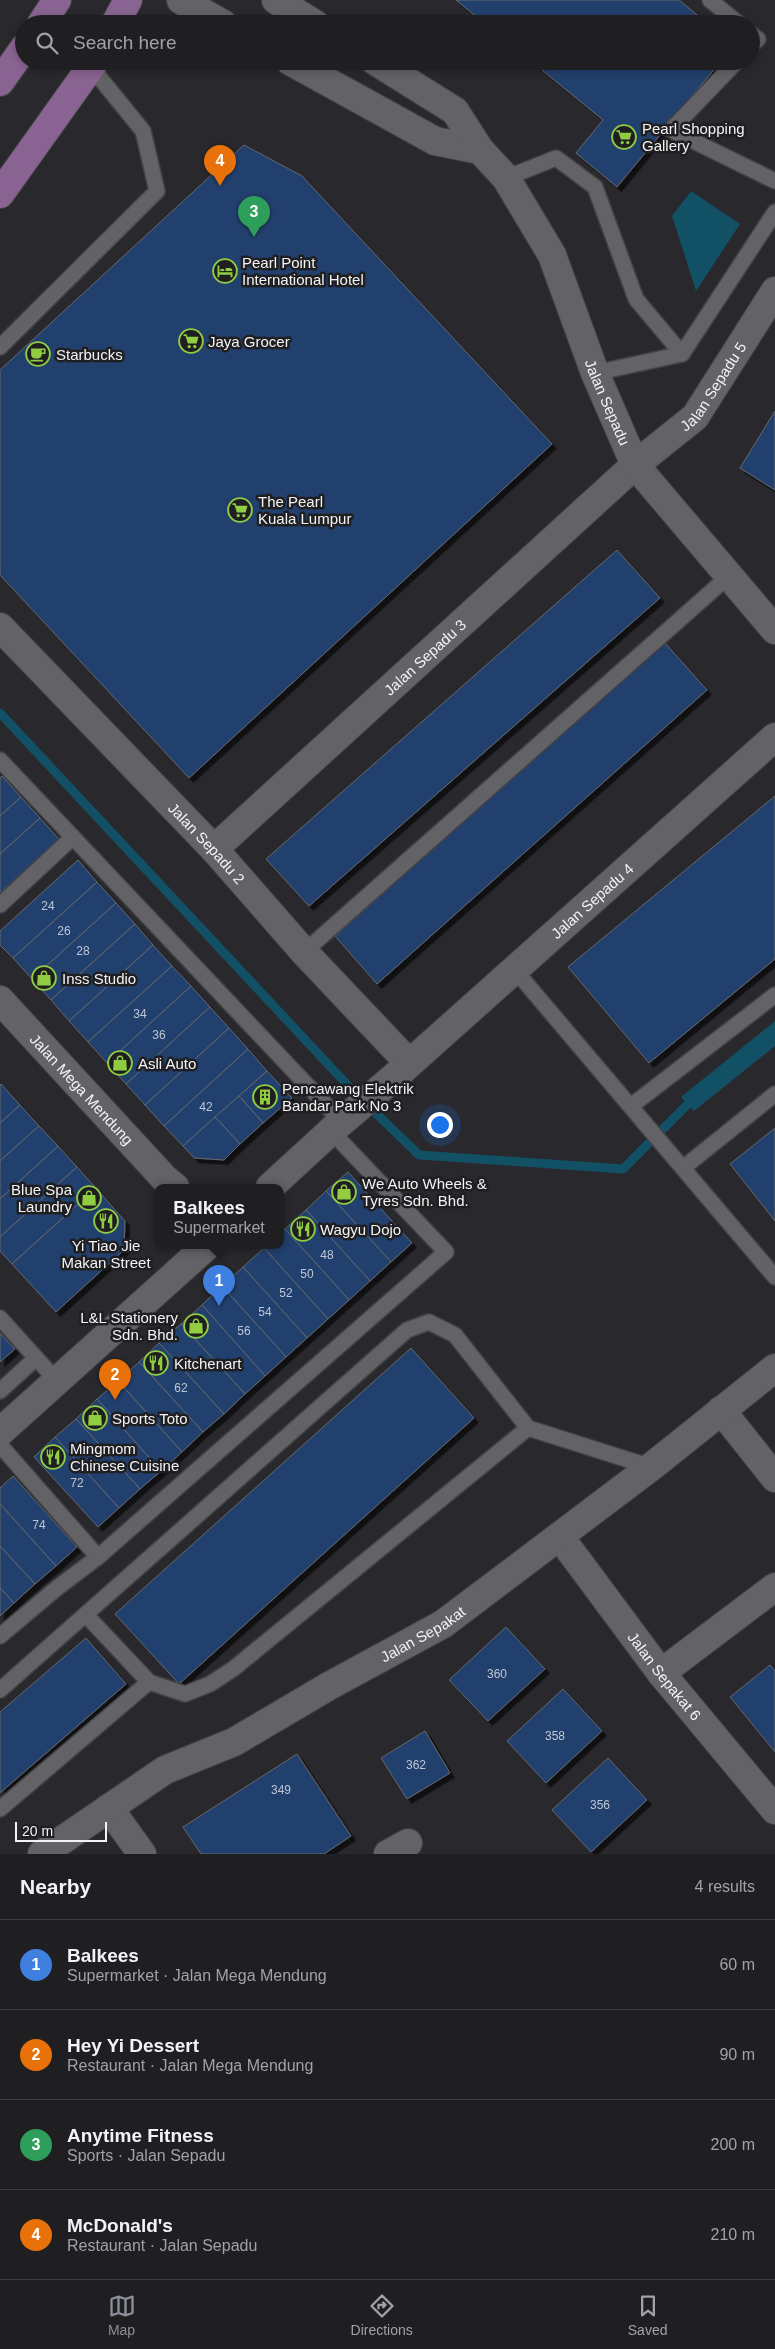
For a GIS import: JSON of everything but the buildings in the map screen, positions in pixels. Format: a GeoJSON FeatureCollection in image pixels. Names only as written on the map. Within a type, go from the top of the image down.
{"type":"FeatureCollection","features":[{"type":"Feature","properties":{"kind":"main road"},"geometry":{"type":"LineString","coordinates":[[47,15],[57,0]]}},
{"type":"Feature","properties":{"kind":"main road"},"geometry":{"type":"LineString","coordinates":[[120,15],[128,0]]}},
{"type":"Feature","properties":{"kind":"main road"},"geometry":{"type":"LineString","coordinates":[[0,82],[15,61]]}},
{"type":"Feature","properties":{"kind":"main road"},"geometry":{"type":"LineString","coordinates":[[0,194],[89,70]]}},
{"type":"Feature","properties":{"kind":"street"},"geometry":{"type":"LineString","coordinates":[[180,0],[206,15]]}},
{"type":"Feature","properties":{"kind":"street"},"geometry":{"type":"LineString","coordinates":[[282,2],[302,15]]}},
{"type":"Feature","properties":{"kind":"street"},"geometry":{"type":"LineString","coordinates":[[306,70],[435,141],[480,150]]}},
{"type":"Feature","properties":{"kind":"street","name":"Jalan Sepadu"},"geometry":{"type":"LineString","coordinates":[[390,70],[456,111],[480,150],[506,178],[552,255],[595,373],[635,465],[730,574],[775,630]]}},
{"type":"Feature","properties":{"kind":"street","name":"Jalan Sepadu 5"},"geometry":{"type":"LineString","coordinates":[[635,465],[695,417],[775,291]]}},
{"type":"Feature","properties":{"kind":"street","name":"Jalan Sepadu 3"},"geometry":{"type":"LineString","coordinates":[[214,849],[635,465]]}},
{"type":"Feature","properties":{"kind":"street","name":"Jalan Sepadu 2"},"geometry":{"type":"LineString","coordinates":[[0,628],[214,849],[404,1068]]}},
{"type":"Feature","properties":{"kind":"street","name":"Jalan Sepadu 4"},"geometry":{"type":"LineString","coordinates":[[404,1068],[775,737]]}},
{"type":"Feature","properties":{"kind":"street","name":"Jalan Mega Mendung"},"geometry":{"type":"LineString","coordinates":[[0,1000],[168,1184]]}},
{"type":"Feature","properties":{"kind":"street"},"geometry":{"type":"LineString","coordinates":[[273,1184],[342,1121],[404,1068]]}},
{"type":"Feature","properties":{"kind":"street"},"geometry":{"type":"LineString","coordinates":[[167,1284],[178,1249]]}},
{"type":"Feature","properties":{"kind":"street"},"geometry":{"type":"LineString","coordinates":[[0,1432],[204,1249]]}},
{"type":"Feature","properties":{"kind":"street","name":"Jalan Sepakat"},"geometry":{"type":"LineString","coordinates":[[42,1854],[165,1770],[234,1742],[329,1686],[443,1624],[651,1468],[775,1368]]}},
{"type":"Feature","properties":{"kind":"street"},"geometry":{"type":"LineString","coordinates":[[721,1410],[775,1478]]}},
{"type":"Feature","properties":{"kind":"street","name":"Jalan Sepakat 6"},"geometry":{"type":"LineString","coordinates":[[560,1538],[661,1673],[775,1810]]}},
{"type":"Feature","properties":{"kind":"street"},"geometry":{"type":"LineString","coordinates":[[661,1673],[775,1587]]}},
{"type":"Feature","properties":{"kind":"street"},"geometry":{"type":"LineString","coordinates":[[109,1808],[142,1854]]}},
{"type":"Feature","properties":{"kind":"lane"},"geometry":{"type":"LineString","coordinates":[[710,0],[728,15]]}},
{"type":"Feature","properties":{"kind":"lane"},"geometry":{"type":"LineString","coordinates":[[0,347],[157,191],[142,131],[97,70]]}},
{"type":"Feature","properties":{"kind":"lane"},"geometry":{"type":"LineString","coordinates":[[728,70],[671,130],[775,181]]}},
{"type":"Feature","properties":{"kind":"lane"},"geometry":{"type":"LineString","coordinates":[[506,178],[556,158],[595,186],[636,299],[682,354]]}},
{"type":"Feature","properties":{"kind":"lane"},"geometry":{"type":"LineString","coordinates":[[595,373],[682,354],[775,212]]}},
{"type":"Feature","properties":{"kind":"lane"},"geometry":{"type":"LineString","coordinates":[[304,952],[730,574]]}},
{"type":"Feature","properties":{"kind":"lane"},"geometry":{"type":"LineString","coordinates":[[0,760],[342,1121],[446,1252],[98,1557],[57,1588],[0,1636]]}},
{"type":"Feature","properties":{"kind":"lane"},"geometry":{"type":"LineString","coordinates":[[0,905],[73,837]]}},
{"type":"Feature","properties":{"kind":"lane"},"geometry":{"type":"LineString","coordinates":[[514,969],[775,1277]]}},
{"type":"Feature","properties":{"kind":"lane"},"geometry":{"type":"LineString","coordinates":[[631,1106],[775,995]]}},
{"type":"Feature","properties":{"kind":"lane"},"geometry":{"type":"LineString","coordinates":[[682,1168],[775,1094]]}},
{"type":"Feature","properties":{"kind":"lane"},"geometry":{"type":"LineString","coordinates":[[0,1318],[57,1381]]}},
{"type":"Feature","properties":{"kind":"lane"},"geometry":{"type":"LineString","coordinates":[[0,1690],[407,1330],[429,1322],[455,1335],[528,1428],[651,1468]]}},
{"type":"Feature","properties":{"kind":"lane"},"geometry":{"type":"LineString","coordinates":[[0,1391],[36,1358]]}},
{"type":"Feature","properties":{"kind":"lane"},"geometry":{"type":"LineString","coordinates":[[86,1615],[149,1682],[185,1694],[210,1684],[233,1669],[528,1428]]}},
{"type":"Feature","properties":{"kind":"lane"},"geometry":{"type":"LineString","coordinates":[[0,1445],[98,1557]]}},
{"type":"Feature","properties":{"kind":"lane"},"geometry":{"type":"LineString","coordinates":[[0,1809],[149,1682]]}},
{"type":"Feature","properties":{"kind":"water"},"geometry":{"type":"Polygon","coordinates":[[[691,191],[740,224],[696,291],[672,216],[691,191]]]}},
{"type":"Feature","properties":{"kind":"water"},"geometry":{"type":"Polygon","coordinates":[[[775,1021],[775,1046],[694,1111],[681,1097],[775,1021]]]}},
{"type":"Feature","properties":{"kind":"waterway"},"geometry":{"type":"LineString","coordinates":[[0,713],[353,1091],[419,1155],[623,1169],[695,1097]]}},
{"type":"Feature","properties":{"kind":"place","name":"Pearl Shopping Gallery"},"geometry":{"type":"Point","coordinates":[624,137]}},
{"type":"Feature","properties":{"kind":"place","name":"McDonald's"},"geometry":{"type":"Point","coordinates":[220,186]}},
{"type":"Feature","properties":{"kind":"place","name":"Anytime Fitness"},"geometry":{"type":"Point","coordinates":[254,237]}},
{"type":"Feature","properties":{"kind":"place","name":"Pearl Point International Hotel"},"geometry":{"type":"Point","coordinates":[225,271]}},
{"type":"Feature","properties":{"kind":"place","name":"Jaya Grocer"},"geometry":{"type":"Point","coordinates":[191,341]}},
{"type":"Feature","properties":{"kind":"place","name":"Starbucks"},"geometry":{"type":"Point","coordinates":[38,354]}},
{"type":"Feature","properties":{"kind":"place","name":"The Pearl Kuala Lumpur"},"geometry":{"type":"Point","coordinates":[240,510]}},
{"type":"Feature","properties":{"kind":"place","name":"Inss Studio"},"geometry":{"type":"Point","coordinates":[44,978]}},
{"type":"Feature","properties":{"kind":"place","name":"Asli Auto"},"geometry":{"type":"Point","coordinates":[120,1063]}},
{"type":"Feature","properties":{"kind":"place","name":"Pencawang Elektrik Bandar Park No 3"},"geometry":{"type":"Point","coordinates":[265,1097]}},
{"type":"Feature","properties":{"kind":"place","name":"We Auto Wheels & Tyres Sdn. Bhd."},"geometry":{"type":"Point","coordinates":[344,1192]}},
{"type":"Feature","properties":{"kind":"place","name":"Blue Spa Laundry"},"geometry":{"type":"Point","coordinates":[89,1198]}},
{"type":"Feature","properties":{"kind":"place","name":"Yi Tiao Jie Makan Street"},"geometry":{"type":"Point","coordinates":[106,1221]}},
{"type":"Feature","properties":{"kind":"place","name":"Wagyu Dojo"},"geometry":{"type":"Point","coordinates":[303,1229]}},
{"type":"Feature","properties":{"kind":"place","name":"Balkees"},"geometry":{"type":"Point","coordinates":[219,1306]}},
{"type":"Feature","properties":{"kind":"place","name":"L&L Stationery Sdn. Bhd."},"geometry":{"type":"Point","coordinates":[196,1326]}},
{"type":"Feature","properties":{"kind":"place","name":"Kitchenart"},"geometry":{"type":"Point","coordinates":[156,1363]}},
{"type":"Feature","properties":{"kind":"place","name":"Hey Yi Dessert"},"geometry":{"type":"Point","coordinates":[115,1400]}},
{"type":"Feature","properties":{"kind":"place","name":"Sports Toto"},"geometry":{"type":"Point","coordinates":[95,1418]}},
{"type":"Feature","properties":{"kind":"place","name":"Mingmom Chinese Cuisine"},"geometry":{"type":"Point","coordinates":[53,1457]}}]}
